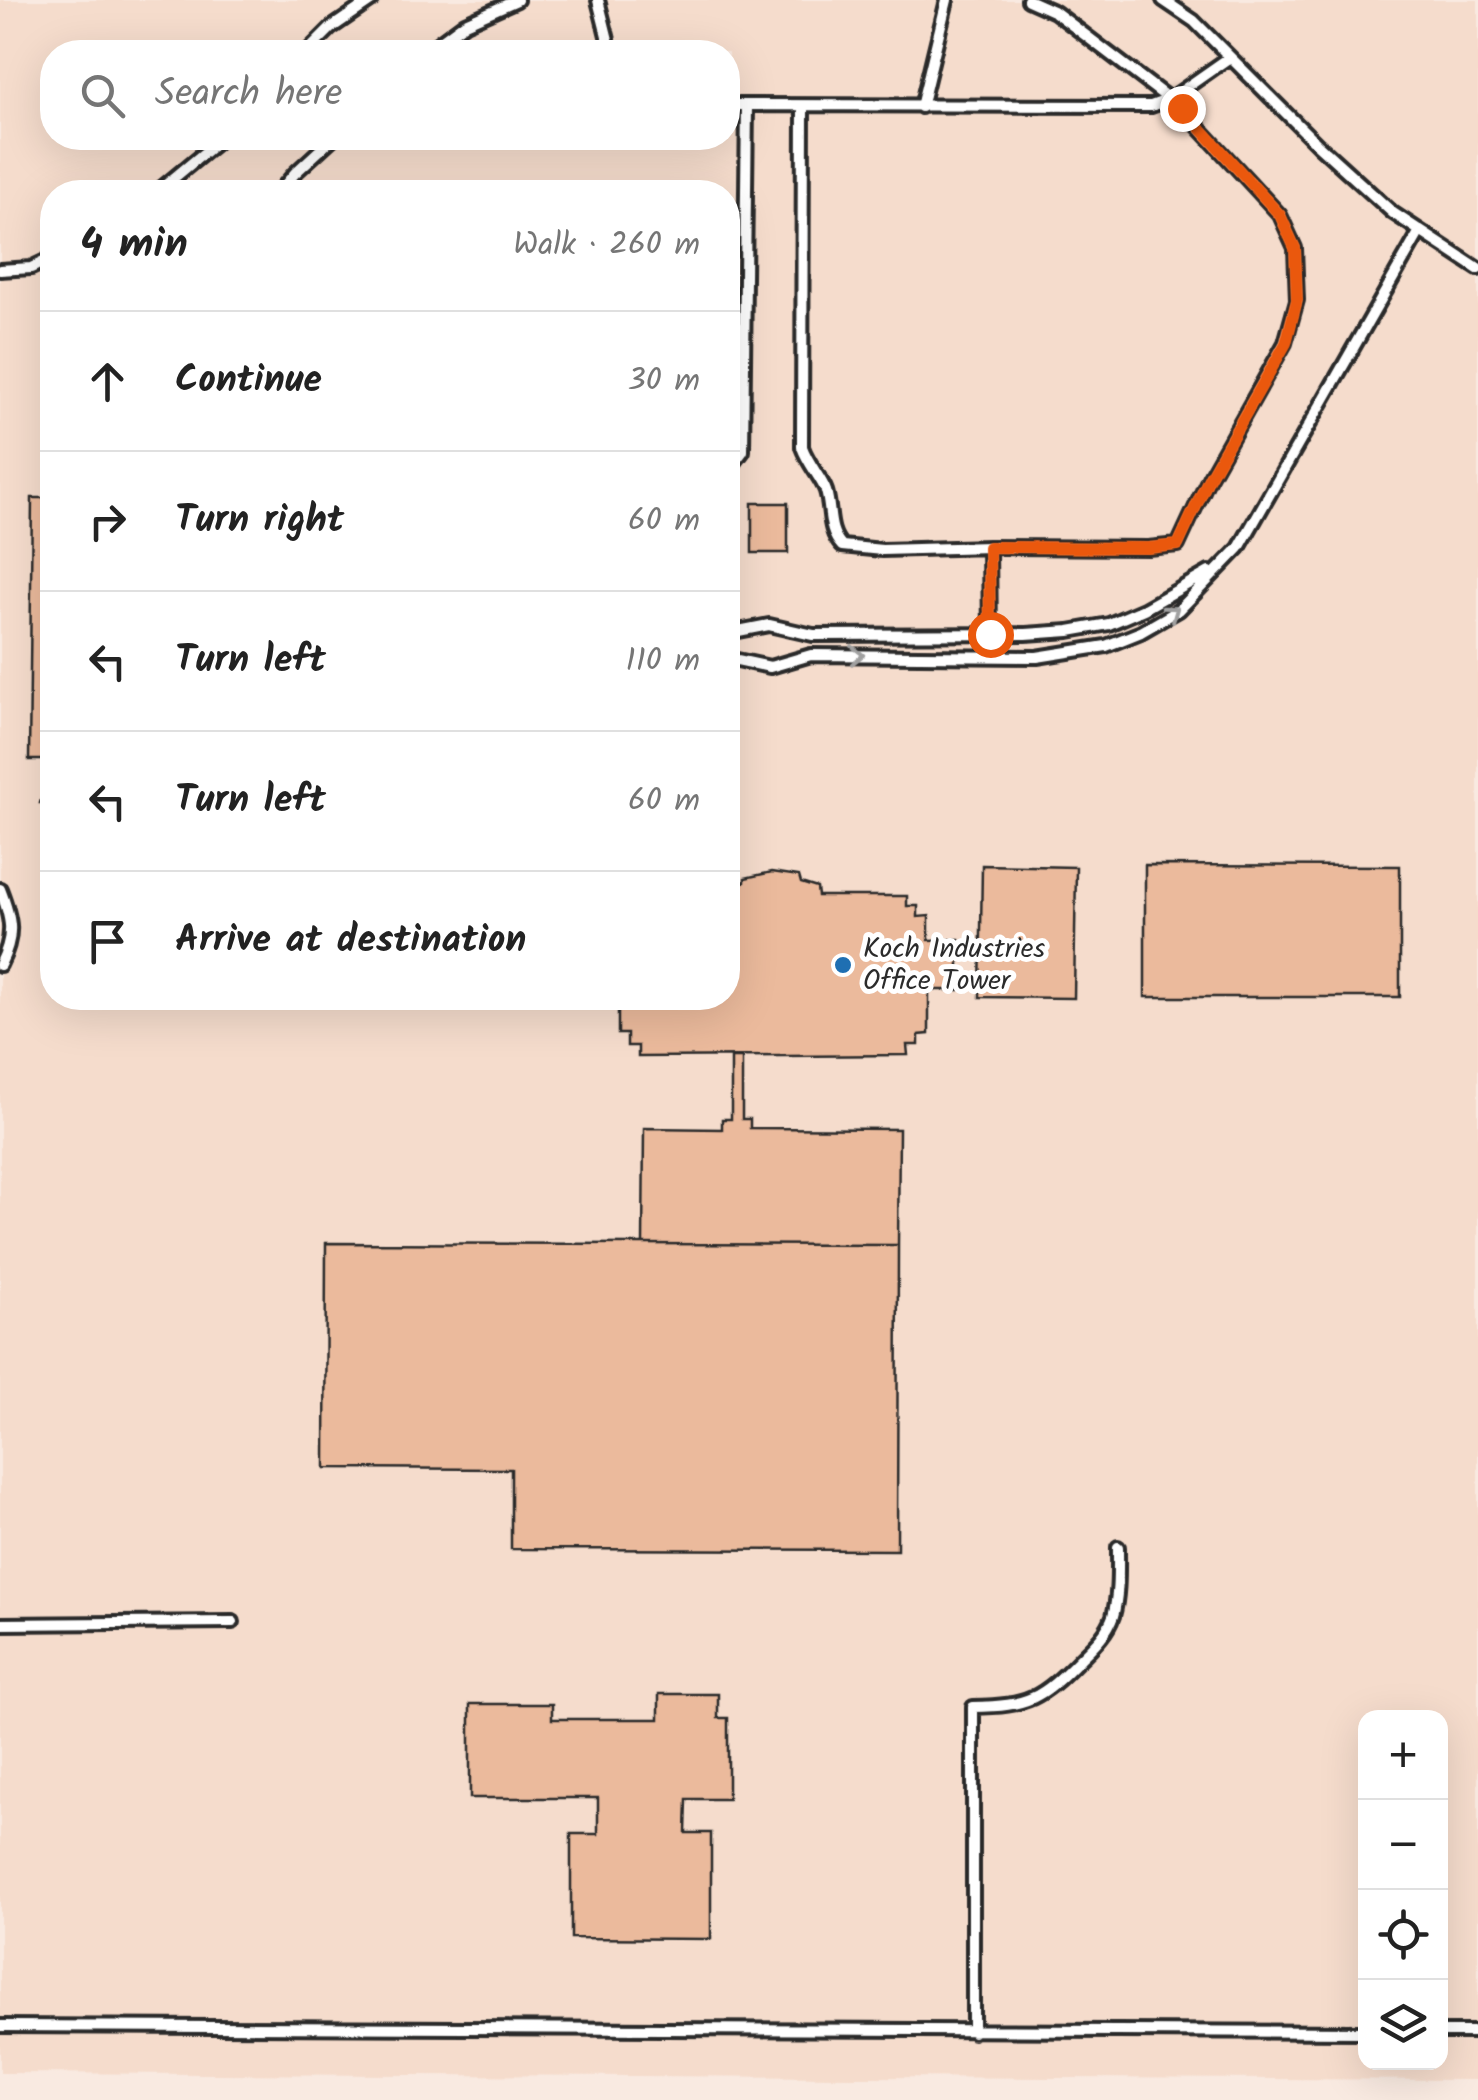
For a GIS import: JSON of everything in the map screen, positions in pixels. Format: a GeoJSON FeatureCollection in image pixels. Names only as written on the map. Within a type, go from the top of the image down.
{"type":"FeatureCollection","features":[{"type":"Feature","properties":{"kind":"lane"},"geometry":{"type":"LineString","coordinates":[[322,40],[331,28],[372,0]]}},
{"type":"Feature","properties":{"kind":"lane"},"geometry":{"type":"LineString","coordinates":[[443,40],[465,24],[517,0]]}},
{"type":"Feature","properties":{"kind":"lane"},"geometry":{"type":"LineString","coordinates":[[598,0],[607,40]]}},
{"type":"Feature","properties":{"kind":"lane"},"geometry":{"type":"LineString","coordinates":[[921,107],[947,0]]}},
{"type":"Feature","properties":{"kind":"lane"},"geometry":{"type":"LineString","coordinates":[[803,106],[802,447],[809,467],[825,486],[832,535],[842,546],[882,550],[1178,545],[1209,478],[1286,343],[1297,300],[1295,248],[1280,215],[1170,100],[1055,12],[1028,0]]}},
{"type":"Feature","properties":{"kind":"lane"},"geometry":{"type":"LineString","coordinates":[[1164,0],[1194,21],[1318,145],[1393,213],[1478,269]]}},
{"type":"Feature","properties":{"kind":"lane"},"geometry":{"type":"LineString","coordinates":[[740,105],[1152,106],[1170,100],[1230,57]]}},
{"type":"Feature","properties":{"kind":"lane"},"geometry":{"type":"LineString","coordinates":[[740,457],[744,452],[748,105]]}},
{"type":"Feature","properties":{"kind":"lane"},"geometry":{"type":"LineString","coordinates":[[171,180],[208,150]]}},
{"type":"Feature","properties":{"kind":"lane"},"geometry":{"type":"LineString","coordinates":[[288,180],[319,150]]}},
{"type":"Feature","properties":{"kind":"lane"},"geometry":{"type":"LineString","coordinates":[[740,658],[770,667],[814,655],[1073,654],[1140,632],[1179,610],[1239,548],[1420,231]]}},
{"type":"Feature","properties":{"kind":"lane"},"geometry":{"type":"LineString","coordinates":[[0,270],[40,264]]}},
{"type":"Feature","properties":{"kind":"lane"},"geometry":{"type":"LineString","coordinates":[[989,547],[990,634]]}},
{"type":"Feature","properties":{"kind":"lane"},"geometry":{"type":"LineString","coordinates":[[740,631],[770,625],[813,634],[1069,630],[1109,624],[1144,609],[1218,566]]}},
{"type":"Feature","properties":{"kind":"lane"},"geometry":{"type":"LineString","coordinates":[[813,634],[814,655]]}},
{"type":"Feature","properties":{"kind":"lane"},"geometry":{"type":"LineString","coordinates":[[0,889],[10,915],[11,942],[0,965]]}},
{"type":"Feature","properties":{"kind":"lane"},"geometry":{"type":"LineString","coordinates":[[972,2032],[972,1707],[1005,1706],[1048,1691],[1100,1638],[1112,1619],[1118,1547]]}},
{"type":"Feature","properties":{"kind":"lane"},"geometry":{"type":"LineString","coordinates":[[0,1624],[233,1622]]}},
{"type":"Feature","properties":{"kind":"lane"},"geometry":{"type":"LineString","coordinates":[[0,2026],[1358,2032]]}},
{"type":"Feature","properties":{"kind":"lane"},"geometry":{"type":"LineString","coordinates":[[1448,2032],[1478,2032]]}},
{"type":"Feature","properties":{"kind":"shaded area"},"geometry":{"type":"Polygon","coordinates":[[[0,0],[1478,0],[1478,2080],[0,2073],[0,0]]]}},
{"type":"Feature","properties":{"kind":"building"},"geometry":{"type":"Polygon","coordinates":[[[32,498],[40,498],[40,760],[29,760],[32,498]]]}},
{"type":"Feature","properties":{"kind":"building"},"geometry":{"type":"Polygon","coordinates":[[[752,503],[788,503],[788,553],[752,553],[752,503]]]}},
{"type":"Feature","properties":{"kind":"building"},"geometry":{"type":"Polygon","coordinates":[[[982,865],[1076,867],[1074,998],[980,997],[982,865]]]}},
{"type":"Feature","properties":{"kind":"building"},"geometry":{"type":"Polygon","coordinates":[[[1145,865],[1400,866],[1400,997],[1145,997],[1145,865]]]}},
{"type":"Feature","properties":{"kind":"building","name":"Koch Industries Office Tower"},"geometry":{"type":"Polygon","coordinates":[[[772,872],[799,876],[801,883],[817,888],[818,896],[907,896],[907,906],[918,906],[918,917],[929,916],[929,940],[959,939],[959,990],[929,990],[929,1034],[919,1035],[919,1045],[907,1045],[908,1055],[638,1057],[638,1046],[627,1046],[627,1034],[618,1034],[618,1010],[740,1010],[740,885],[745,878],[772,872]]]}},
{"type":"Feature","properties":{"kind":"building"},"geometry":{"type":"Polygon","coordinates":[[[731,1058],[742,1058],[742,1119],[750,1119],[750,1128],[899,1129],[898,1245],[643,1244],[644,1128],[722,1129],[722,1119],[731,1119],[731,1058]]]}},
{"type":"Feature","properties":{"kind":"building"},"geometry":{"type":"Polygon","coordinates":[[[326,1243],[898,1245],[897,1550],[511,1549],[511,1469],[325,1468],[326,1243]]]}},
{"type":"Feature","properties":{"kind":"building"},"geometry":{"type":"Polygon","coordinates":[[[659,1694],[718,1694],[718,1718],[728,1718],[728,1799],[687,1799],[686,1833],[711,1833],[711,1939],[571,1938],[571,1834],[598,1834],[598,1798],[470,1798],[470,1704],[552,1704],[552,1719],[659,1719],[659,1694]]]}},
{"type":"Feature","properties":{"kind":"place","name":"Koch Industries Office Tower"},"geometry":{"type":"Point","coordinates":[843,965]}},
{"type":"Feature","properties":{"kind":"route"},"geometry":{"type":"LineString","coordinates":[[990,634],[989,547],[1178,545],[1209,478],[1286,343],[1297,300],[1295,248],[1280,215],[1182,108]]}}]}
